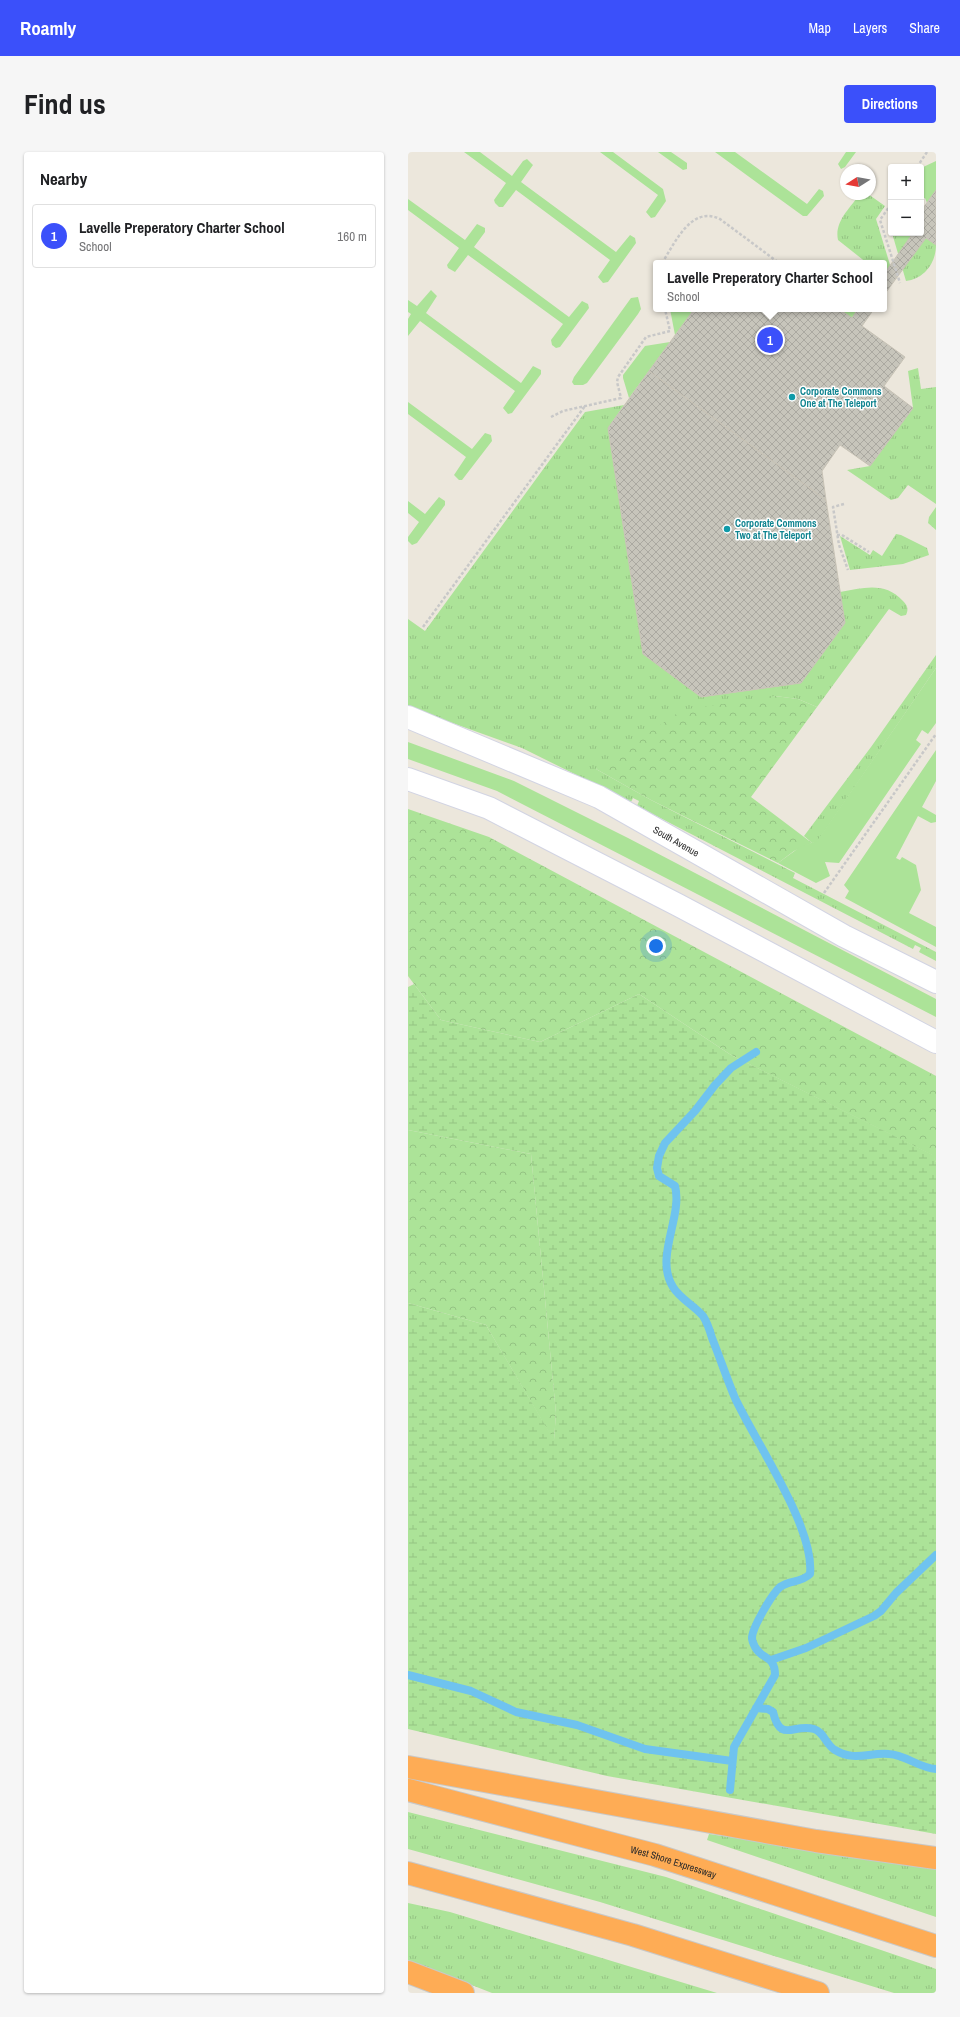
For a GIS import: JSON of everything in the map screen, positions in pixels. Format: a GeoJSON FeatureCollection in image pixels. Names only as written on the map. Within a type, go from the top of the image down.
{"type":"FeatureCollection","features":[{"type":"Feature","properties":{"kind":"highway"},"geometry":{"type":"LineString","coordinates":[[408,1767],[816,1841],[936,1858]]}},
{"type":"Feature","properties":{"kind":"highway","name":"West Shore Expressway"},"geometry":{"type":"LineString","coordinates":[[408,1790],[656,1854],[936,1946]]}},
{"type":"Feature","properties":{"kind":"highway"},"geometry":{"type":"LineString","coordinates":[[408,1873],[633,1935],[818,1993]]}},
{"type":"Feature","properties":{"kind":"highway"},"geometry":{"type":"LineString","coordinates":[[408,1972],[463,1993]]}},
{"type":"Feature","properties":{"kind":"street","name":"South Avenue"},"geometry":{"type":"LineString","coordinates":[[408,717],[598,797],[844,936],[936,982]]}},
{"type":"Feature","properties":{"kind":"street"},"geometry":{"type":"LineString","coordinates":[[408,779],[489,808],[678,905],[936,1042]]}},
{"type":"Feature","properties":{"kind":"path"},"geometry":{"type":"LineString","coordinates":[[919,164],[927,152]]}},
{"type":"Feature","properties":{"kind":"path"},"geometry":{"type":"LineString","coordinates":[[888,208],[880,220],[900,282]]}},
{"type":"Feature","properties":{"kind":"path"},"geometry":{"type":"LineString","coordinates":[[664,260],[690,222],[699,216],[710,215],[720,219],[775,260]]}},
{"type":"Feature","properties":{"kind":"path"},"geometry":{"type":"LineString","coordinates":[[551,417],[557,413],[621,398],[618,379],[642,344],[650,335],[670,331],[666,312]]}},
{"type":"Feature","properties":{"kind":"path"},"geometry":{"type":"LineString","coordinates":[[423,627],[585,406]]}},
{"type":"Feature","properties":{"kind":"path"},"geometry":{"type":"LineString","coordinates":[[844,504],[832,506],[839,545],[848,570]]}},
{"type":"Feature","properties":{"kind":"path"},"geometry":{"type":"LineString","coordinates":[[837,535],[842,535],[869,552]]}},
{"type":"Feature","properties":{"kind":"path"},"geometry":{"type":"LineString","coordinates":[[824,893],[936,734]]}},
{"type":"Feature","properties":{"kind":"green space"},"geometry":{"type":"Polygon","coordinates":[[[464,152],[480,152],[512,176],[523,161],[527,159],[533,165],[521,182],[616,252],[630,235],[635,238],[636,243],[608,282],[603,283],[598,277],[610,260],[516,190],[503,207],[499,207],[494,200],[506,183],[464,152]]]}},
{"type":"Feature","properties":{"kind":"green space"},"geometry":{"type":"Polygon","coordinates":[[[600,152],[613,152],[663,189],[666,201],[655,217],[651,218],[646,212],[658,195],[600,152]]]}},
{"type":"Feature","properties":{"kind":"green space"},"geometry":{"type":"Polygon","coordinates":[[[658,152],[671,152],[687,163],[687,169],[683,170],[658,152]]]}},
{"type":"Feature","properties":{"kind":"green space"},"geometry":{"type":"Polygon","coordinates":[[[715,152],[735,152],[807,204],[819,189],[823,191],[824,196],[807,216],[803,216],[715,152]]]}},
{"type":"Feature","properties":{"kind":"green space"},"geometry":{"type":"Polygon","coordinates":[[[846,152],[856,152],[847,164],[840,164],[840,167],[838,164],[846,152]]]}},
{"type":"Feature","properties":{"kind":"green space"},"geometry":{"type":"Polygon","coordinates":[[[936,161],[936,190],[927,203],[924,198],[924,167],[936,161]]]}},
{"type":"Feature","properties":{"kind":"green space"},"geometry":{"type":"Polygon","coordinates":[[[408,199],[465,240],[477,224],[485,228],[485,232],[474,247],[569,317],[582,301],[588,304],[589,308],[560,347],[556,348],[552,345],[551,340],[563,324],[468,255],[455,272],[448,268],[447,265],[459,248],[408,210],[408,199]]]}},
{"type":"Feature","properties":{"kind":"green space"},"geometry":{"type":"Polygon","coordinates":[[[856,200],[876,200],[885,206],[876,219],[895,281],[887,277],[887,260],[863,260],[838,240],[838,227],[856,200]]]}},
{"type":"Feature","properties":{"kind":"green space"},"geometry":{"type":"Polygon","coordinates":[[[893,236],[923,236],[936,245],[934,258],[928,269],[918,277],[906,281],[893,236]]]}},
{"type":"Feature","properties":{"kind":"green space"},"geometry":{"type":"Polygon","coordinates":[[[431,290],[437,296],[426,313],[521,383],[533,366],[541,370],[541,374],[512,413],[508,414],[503,408],[515,391],[420,321],[408,336],[408,319],[411,314],[408,312],[408,300],[417,306],[431,290]]]}},
{"type":"Feature","properties":{"kind":"green space"},"geometry":{"type":"Polygon","coordinates":[[[638,297],[641,309],[638,314],[587,383],[583,385],[574,385],[572,382],[574,377],[631,298],[638,297]]]}},
{"type":"Feature","properties":{"kind":"green space"},"geometry":{"type":"Polygon","coordinates":[[[671,312],[692,312],[675,335],[671,312]]]}},
{"type":"Feature","properties":{"kind":"green space"},"geometry":{"type":"Polygon","coordinates":[[[843,312],[856,312],[852,318],[843,312]]]}},
{"type":"Feature","properties":{"kind":"green space"},"geometry":{"type":"Polygon","coordinates":[[[670,342],[629,398],[623,375],[645,346],[670,342]]]}},
{"type":"Feature","properties":{"kind":"green space"},"geometry":{"type":"Polygon","coordinates":[[[918,368],[921,389],[936,387],[936,504],[908,485],[898,498],[891,500],[847,470],[870,466],[913,408],[908,371],[918,368]]]}},
{"type":"Feature","properties":{"kind":"green space"},"geometry":{"type":"Polygon","coordinates":[[[408,402],[472,449],[485,433],[491,435],[492,441],[462,480],[459,480],[454,475],[466,457],[408,414],[408,402]]]}},
{"type":"Feature","properties":{"kind":"green space"},"geometry":{"type":"Polygon","coordinates":[[[624,405],[608,428],[643,654],[701,697],[801,683],[845,623],[840,592],[865,588],[881,588],[896,595],[903,601],[906,604],[907,611],[906,615],[901,616],[889,609],[817,707],[798,699],[775,696],[596,769],[651,800],[795,873],[793,878],[936,952],[936,961],[919,952],[921,948],[915,945],[913,949],[637,806],[639,801],[633,798],[631,802],[522,748],[408,707],[408,619],[425,631],[585,412],[624,405]]]}},
{"type":"Feature","properties":{"kind":"green space"},"geometry":{"type":"Polygon","coordinates":[[[439,497],[445,501],[445,505],[417,543],[412,545],[408,541],[408,537],[419,522],[408,513],[408,501],[425,514],[439,497]]]}},
{"type":"Feature","properties":{"kind":"green space"},"geometry":{"type":"Polygon","coordinates":[[[936,507],[936,530],[928,523],[929,517],[936,507]]]}},
{"type":"Feature","properties":{"kind":"green space"},"geometry":{"type":"Polygon","coordinates":[[[896,534],[927,548],[929,555],[903,564],[850,570],[840,536],[870,555],[873,550],[882,556],[896,534]]]}},
{"type":"Feature","properties":{"kind":"green space"},"geometry":{"type":"Polygon","coordinates":[[[936,655],[936,668],[817,842],[812,843],[804,836],[871,747],[936,655]]]}},
{"type":"Feature","properties":{"kind":"green space"},"geometry":{"type":"Polygon","coordinates":[[[936,668],[936,723],[928,734],[922,730],[916,740],[921,744],[839,863],[825,862],[830,876],[816,883],[778,863],[800,847],[817,841],[936,668]]]}},
{"type":"Feature","properties":{"kind":"green space"},"geometry":{"type":"Polygon","coordinates":[[[775,696],[798,699],[817,707],[751,797],[812,843],[794,851],[778,863],[651,800],[596,769],[682,710],[775,696]]]}},
{"type":"Feature","properties":{"kind":"green space"},"geometry":{"type":"Polygon","coordinates":[[[408,742],[514,781],[628,838],[936,999],[936,1017],[497,791],[408,759],[408,742]]]}},
{"type":"Feature","properties":{"kind":"green space"},"geometry":{"type":"Polygon","coordinates":[[[936,750],[936,781],[922,807],[936,815],[936,822],[931,823],[918,816],[896,858],[900,860],[902,857],[916,865],[921,890],[909,913],[936,927],[936,947],[845,898],[849,891],[844,885],[936,750]]]}},
{"type":"Feature","properties":{"kind":"green space"},"geometry":{"type":"Polygon","coordinates":[[[408,809],[489,837],[936,1076],[936,1162],[932,1155],[731,1055],[639,994],[540,1042],[441,1020],[408,976],[408,809]]]}},
{"type":"Feature","properties":{"kind":"green space"},"geometry":{"type":"Polygon","coordinates":[[[414,984],[441,1020],[540,1042],[639,994],[731,1055],[933,1155],[936,1162],[936,1834],[607,1776],[408,1729],[408,1303],[486,1325],[554,1440],[556,1413],[531,1154],[408,1130],[408,987],[414,984]]]}},
{"type":"Feature","properties":{"kind":"green space"},"geometry":{"type":"Polygon","coordinates":[[[408,1130],[531,1154],[556,1413],[554,1441],[486,1325],[408,1303],[408,1130]]]}},
{"type":"Feature","properties":{"kind":"green space"},"geometry":{"type":"Polygon","coordinates":[[[408,1812],[666,1877],[928,1966],[936,1969],[936,1993],[894,1993],[600,1902],[408,1849],[408,1812]]]}},
{"type":"Feature","properties":{"kind":"green space"},"geometry":{"type":"Polygon","coordinates":[[[709,1834],[936,1867],[936,1917],[707,1840],[709,1834]]]}},
{"type":"Feature","properties":{"kind":"green space"},"geometry":{"type":"Polygon","coordinates":[[[408,1903],[450,1912],[717,1993],[492,1993],[408,1960],[408,1903]]]}},
{"type":"Feature","properties":{"kind":"building"},"geometry":{"type":"Polygon","coordinates":[[[936,190],[936,245],[926,238],[887,291],[887,270],[911,236],[924,236],[924,207],[936,190]]]}},
{"type":"Feature","properties":{"kind":"building","name":"Corporate Commons One at The Teleport"},"geometry":{"type":"Polygon","coordinates":[[[692,312],[843,312],[852,318],[856,312],[872,312],[862,326],[905,357],[884,386],[913,408],[870,466],[840,445],[822,471],[826,500],[649,371],[692,312]]]}},
{"type":"Feature","properties":{"kind":"building","name":"Corporate Commons Two at The Teleport"},"geometry":{"type":"Polygon","coordinates":[[[649,371],[826,500],[845,623],[801,683],[701,697],[643,654],[608,428],[649,371]]]}},
{"type":"Feature","properties":{"kind":"waterway"},"geometry":{"type":"LineString","coordinates":[[730,1790],[734,1747],[775,1675],[771,1661],[761,1654],[753,1643],[752,1639],[755,1627],[763,1611],[780,1587],[787,1583],[803,1579],[810,1574],[809,1555],[803,1533],[794,1510],[735,1398],[706,1321],[703,1316],[676,1291],[668,1275],[666,1263],[667,1250],[675,1211],[675,1186],[659,1176],[657,1168],[659,1156],[665,1143],[695,1111],[715,1085],[731,1068],[756,1052]]}},
{"type":"Feature","properties":{"kind":"waterway"},"geometry":{"type":"LineString","coordinates":[[771,1660],[806,1648],[874,1616],[881,1611],[896,1593],[936,1555]]}},
{"type":"Feature","properties":{"kind":"waterway"},"geometry":{"type":"LineString","coordinates":[[408,1675],[471,1691],[516,1712],[577,1725],[645,1749],[732,1761]]}},
{"type":"Feature","properties":{"kind":"waterway"},"geometry":{"type":"LineString","coordinates":[[756,1708],[768,1709],[773,1712],[776,1722],[784,1730],[800,1728],[814,1729],[823,1736],[832,1748],[842,1754],[856,1756],[889,1754],[936,1769]]}},
{"type":"Feature","properties":{"kind":"place","name":"Lavelle Preperatory Charter School"},"geometry":{"type":"Point","coordinates":[770,340]}},
{"type":"Feature","properties":{"kind":"place","name":"Corporate Commons One at The Teleport"},"geometry":{"type":"Point","coordinates":[792,397]}},
{"type":"Feature","properties":{"kind":"place","name":"Corporate Commons Two at The Teleport"},"geometry":{"type":"Point","coordinates":[727,529]}}]}
